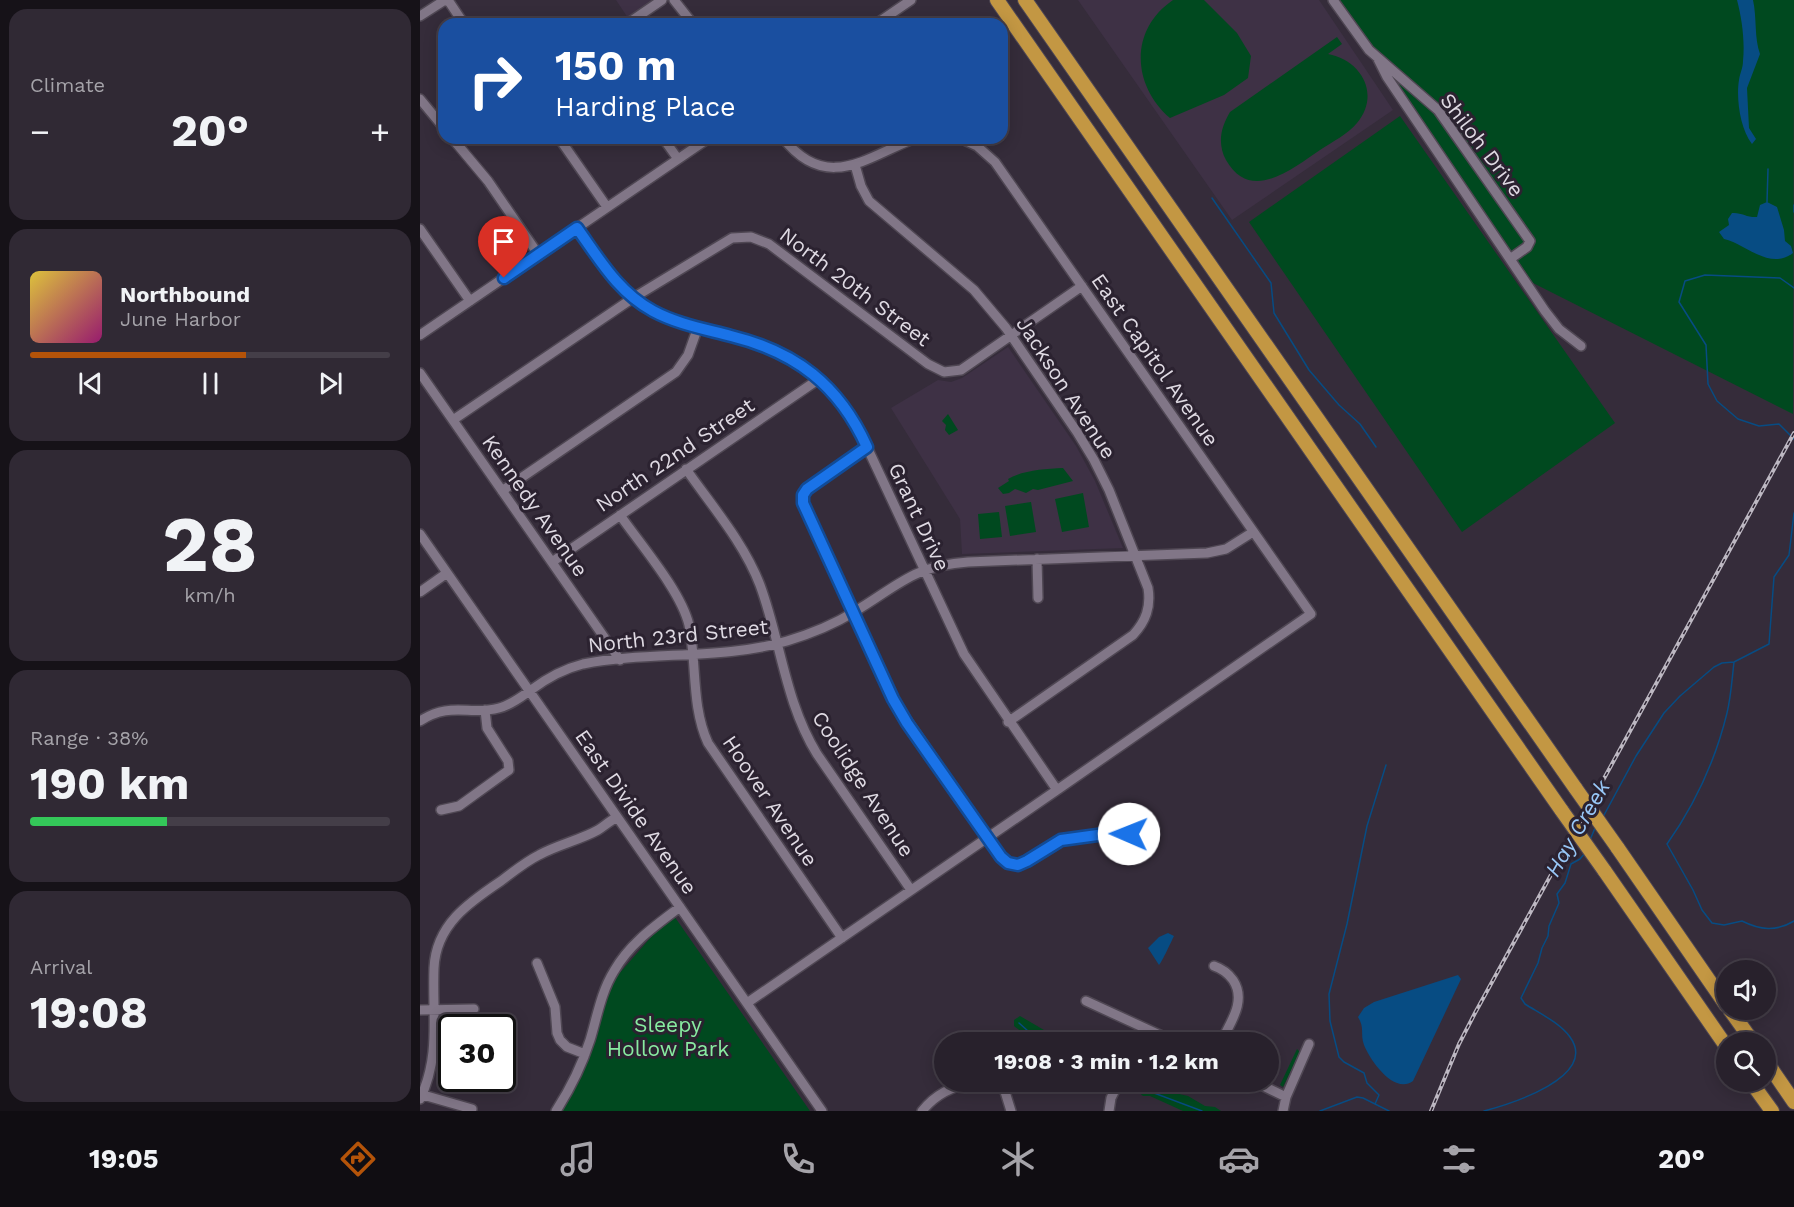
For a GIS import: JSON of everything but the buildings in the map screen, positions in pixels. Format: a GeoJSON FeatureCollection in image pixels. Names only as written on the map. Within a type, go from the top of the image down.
{"type":"FeatureCollection","features":[{"type":"Feature","properties":{"kind":"highway"},"geometry":{"type":"LineString","coordinates":[[997,0],[1716,1032]]}},
{"type":"Feature","properties":{"kind":"highway"},"geometry":{"type":"LineString","coordinates":[[1025,0],[1716,991]]}},
{"type":"Feature","properties":{"kind":"highway"},"geometry":{"type":"LineString","coordinates":[[1776,1076],[1794,1102]]}},
{"type":"Feature","properties":{"kind":"highway"},"geometry":{"type":"LineString","coordinates":[[1758,1092],[1772,1111]]}},
{"type":"Feature","properties":{"kind":"street"},"geometry":{"type":"LineString","coordinates":[[420,16],[446,0],[460,18]]}},
{"type":"Feature","properties":{"kind":"street"},"geometry":{"type":"LineString","coordinates":[[636,18],[662,0]]}},
{"type":"Feature","properties":{"kind":"street"},"geometry":{"type":"LineString","coordinates":[[674,0],[688,18]]}},
{"type":"Feature","properties":{"kind":"street"},"geometry":{"type":"LineString","coordinates":[[885,18],[911,0]]}},
{"type":"Feature","properties":{"kind":"street","name":"Shiloh Drive"},"geometry":{"type":"LineString","coordinates":[[1333,0],[1361,41],[1378,59],[1438,110],[1530,241],[1527,247],[1510,259]]}},
{"type":"Feature","properties":{"kind":"street","name":"Shiloh Drive"},"geometry":{"type":"LineString","coordinates":[[1378,59],[1559,329],[1581,346]]}},
{"type":"Feature","properties":{"kind":"street"},"geometry":{"type":"LineString","coordinates":[[420,99],[438,121]]}},
{"type":"Feature","properties":{"kind":"street"},"geometry":{"type":"LineString","coordinates":[[457,144],[488,181],[538,254]]}},
{"type":"Feature","properties":{"kind":"street"},"geometry":{"type":"LineString","coordinates":[[563,144],[607,207]]}},
{"type":"Feature","properties":{"kind":"street"},"geometry":{"type":"LineString","coordinates":[[667,144],[678,159]]}},
{"type":"Feature","properties":{"kind":"street"},"geometry":{"type":"LineString","coordinates":[[420,335],[700,144]]}},
{"type":"Feature","properties":{"kind":"street"},"geometry":{"type":"LineString","coordinates":[[789,144],[797,153],[815,163],[833,167],[855,165],[902,144]]}},
{"type":"Feature","properties":{"kind":"street","name":"East Capitol Avenue"},"geometry":{"type":"LineString","coordinates":[[973,144],[995,162],[1311,614],[1056,790]]}},
{"type":"Feature","properties":{"kind":"street","name":"Jackson Avenue"},"geometry":{"type":"LineString","coordinates":[[855,165],[861,186],[869,201],[974,290],[1011,335],[1089,450],[1109,490],[1148,588],[1147,615],[1133,635],[1008,722]]}},
{"type":"Feature","properties":{"kind":"street","name":"Grant Drive"},"geometry":{"type":"LineString","coordinates":[[577,228],[611,276],[633,298],[660,315],[774,350],[801,365],[819,379],[845,406],[867,447],[964,654],[1056,790]]}},
{"type":"Feature","properties":{"kind":"street"},"geometry":{"type":"LineString","coordinates":[[420,229],[470,301]]}},
{"type":"Feature","properties":{"kind":"street","name":"North 20th Street"},"geometry":{"type":"LineString","coordinates":[[453,420],[633,298],[726,240],[738,237],[751,237],[769,244],[928,364],[939,371],[950,373],[961,370],[1082,286]]}},
{"type":"Feature","properties":{"kind":"street"},"geometry":{"type":"LineString","coordinates":[[502,491],[676,372],[691,349],[698,327]]}},
{"type":"Feature","properties":{"kind":"street","name":"Kennedy Avenue"},"geometry":{"type":"LineString","coordinates":[[420,373],[620,660]]}},
{"type":"Feature","properties":{"kind":"street","name":"North 22nd Street"},"geometry":{"type":"LineString","coordinates":[[552,562],[819,379]]}},
{"type":"Feature","properties":{"kind":"street"},"geometry":{"type":"LineString","coordinates":[[867,447],[810,486],[805,491],[803,499],[804,507],[897,706],[1004,860],[1018,865],[1061,840],[1112,833]]}},
{"type":"Feature","properties":{"kind":"street","name":"Coolidge Avenue"},"geometry":{"type":"LineString","coordinates":[[686,469],[748,561],[763,595],[794,707],[810,743],[912,890]]}},
{"type":"Feature","properties":{"kind":"street","name":"Hoover Avenue"},"geometry":{"type":"LineString","coordinates":[[620,515],[681,604],[689,625],[700,721],[711,749],[842,938]]}},
{"type":"Feature","properties":{"kind":"street","name":"North 23rd Street"},"geometry":{"type":"LineString","coordinates":[[420,721],[430,714],[446,710],[485,710],[508,705],[550,677],[570,668],[594,662],[776,644],[821,629],[853,612],[899,582],[924,570],[956,563],[1214,552],[1232,546],[1253,532]]}},
{"type":"Feature","properties":{"kind":"street","name":"East Divide Avenue"},"geometry":{"type":"LineString","coordinates":[[420,534],[822,1111]]}},
{"type":"Feature","properties":{"kind":"street"},"geometry":{"type":"LineString","coordinates":[[1037,559],[1038,598]]}},
{"type":"Feature","properties":{"kind":"street"},"geometry":{"type":"LineString","coordinates":[[420,592],[447,573]]}},
{"type":"Feature","properties":{"kind":"street"},"geometry":{"type":"LineString","coordinates":[[441,810],[459,806],[509,770],[508,761],[487,728],[485,710]]}},
{"type":"Feature","properties":{"kind":"street"},"geometry":{"type":"LineString","coordinates":[[747,1003],[1056,790]]}},
{"type":"Feature","properties":{"kind":"street"},"geometry":{"type":"LineString","coordinates":[[472,1109],[421,1096],[434,1054],[434,972],[437,951],[444,933],[470,902],[536,856],[597,831],[617,817]]}},
{"type":"Feature","properties":{"kind":"street"},"geometry":{"type":"LineString","coordinates":[[556,1111],[573,1082],[585,1054],[602,997],[613,971],[639,939],[680,908]]}},
{"type":"Feature","properties":{"kind":"street"},"geometry":{"type":"LineString","coordinates":[[537,963],[555,1007],[557,1033],[560,1040],[567,1047],[585,1054]]}},
{"type":"Feature","properties":{"kind":"street"},"geometry":{"type":"LineString","coordinates":[[1214,966],[1230,975],[1239,994],[1237,1010],[1226,1032]]}},
{"type":"Feature","properties":{"kind":"street"},"geometry":{"type":"LineString","coordinates":[[1086,1001],[1153,1032]]}},
{"type":"Feature","properties":{"kind":"street"},"geometry":{"type":"LineString","coordinates":[[420,1010],[474,1009]]}},
{"type":"Feature","properties":{"kind":"street"},"geometry":{"type":"LineString","coordinates":[[1142,1032],[1144,1028]]}},
{"type":"Feature","properties":{"kind":"street"},"geometry":{"type":"LineString","coordinates":[[1283,1111],[1286,1097],[1309,1044]]}},
{"type":"Feature","properties":{"kind":"street"},"geometry":{"type":"LineString","coordinates":[[922,1111],[942,1092]]}},
{"type":"Feature","properties":{"kind":"street"},"geometry":{"type":"LineString","coordinates":[[1005,1092],[1011,1111]]}},
{"type":"Feature","properties":{"kind":"street"},"geometry":{"type":"LineString","coordinates":[[1109,1111],[1114,1092]]}},
{"type":"Feature","properties":{"kind":"street"},"geometry":{"type":"LineString","coordinates":[[1276,1092],[1286,1097]]}},
{"type":"Feature","properties":{"kind":"shaded area"},"geometry":{"type":"Polygon","coordinates":[[[616,0],[654,0],[628,18],[616,0]]]}},
{"type":"Feature","properties":{"kind":"shaded area"},"geometry":{"type":"Polygon","coordinates":[[[1078,0],[1319,0],[1393,110],[1232,220],[1078,0]]]}},
{"type":"Feature","properties":{"kind":"shaded area"},"geometry":{"type":"Polygon","coordinates":[[[672,144],[693,144],[679,154],[672,144]]]}},
{"type":"Feature","properties":{"kind":"shaded area"},"geometry":{"type":"Polygon","coordinates":[[[1008,347],[1076,446],[1095,481],[1123,548],[962,554],[960,519],[891,408],[938,380],[951,382],[962,378],[1008,347]]]}},
{"type":"Feature","properties":{"kind":"green space"},"geometry":{"type":"Polygon","coordinates":[[[1173,0],[1204,0],[1237,33],[1251,56],[1248,78],[1224,95],[1170,118],[1157,105],[1148,90],[1141,58],[1143,42],[1149,26],[1159,12],[1173,0]]]}},
{"type":"Feature","properties":{"kind":"green space"},"geometry":{"type":"Polygon","coordinates":[[[1339,0],[1794,0],[1793,414],[1533,283],[1339,0]]]}},
{"type":"Feature","properties":{"kind":"green space"},"geometry":{"type":"Polygon","coordinates":[[[1337,37],[1342,44],[1328,54],[1350,63],[1364,80],[1367,90],[1364,112],[1357,123],[1345,134],[1285,173],[1260,181],[1247,180],[1236,173],[1223,154],[1221,141],[1222,129],[1230,112],[1337,37]]]}},
{"type":"Feature","properties":{"kind":"green space"},"geometry":{"type":"Polygon","coordinates":[[[1400,116],[1615,423],[1462,532],[1249,222],[1400,116]]]}},
{"type":"Feature","properties":{"kind":"green space"},"geometry":{"type":"Polygon","coordinates":[[[948,414],[958,430],[949,435],[942,421],[948,414]]]}},
{"type":"Feature","properties":{"kind":"green space"},"geometry":{"type":"Polygon","coordinates":[[[1063,468],[1073,481],[1038,490],[1033,489],[1026,493],[1015,489],[1003,494],[998,488],[1009,481],[1008,479],[1027,472],[1063,468]]]}},
{"type":"Feature","properties":{"kind":"green space"},"geometry":{"type":"Polygon","coordinates":[[[1083,493],[1089,527],[1062,532],[1055,499],[1083,493]]]}},
{"type":"Feature","properties":{"kind":"green space"},"geometry":{"type":"Polygon","coordinates":[[[1031,502],[1036,532],[1010,536],[1005,506],[1031,502]]]}},
{"type":"Feature","properties":{"kind":"green space"},"geometry":{"type":"Polygon","coordinates":[[[999,512],[1002,537],[980,539],[978,514],[999,512]]]}},
{"type":"Feature","properties":{"kind":"green space","name":"Sleepy Hollow Park"},"geometry":{"type":"Polygon","coordinates":[[[672,913],[810,1111],[556,1111],[573,1081],[604,991],[672,913]]]}},
{"type":"Feature","properties":{"kind":"green space"},"geometry":{"type":"Polygon","coordinates":[[[1020,1016],[1046,1032],[1022,1032],[1014,1026],[1014,1020],[1020,1016]]]}},
{"type":"Feature","properties":{"kind":"green space"},"geometry":{"type":"Polygon","coordinates":[[[1297,1049],[1300,1052],[1283,1087],[1280,1085],[1297,1049]]]}},
{"type":"Feature","properties":{"kind":"green space"},"geometry":{"type":"Polygon","coordinates":[[[1138,1092],[1170,1092],[1188,1096],[1205,1106],[1215,1107],[1221,1111],[1183,1111],[1150,1096],[1143,1096],[1138,1092]]]}},
{"type":"Feature","properties":{"kind":"water"},"geometry":{"type":"Polygon","coordinates":[[[1737,0],[1753,0],[1760,54],[1747,88],[1749,128],[1756,139],[1752,144],[1744,130],[1739,104],[1738,87],[1744,46],[1737,0]]]}},
{"type":"Feature","properties":{"kind":"water"},"geometry":{"type":"Polygon","coordinates":[[[1767,202],[1777,207],[1785,241],[1791,246],[1793,253],[1784,258],[1767,258],[1758,255],[1724,239],[1719,232],[1729,225],[1728,219],[1732,213],[1757,217],[1760,205],[1767,202]]]}},
{"type":"Feature","properties":{"kind":"water"},"geometry":{"type":"Polygon","coordinates":[[[1168,933],[1174,936],[1159,965],[1148,948],[1159,937],[1168,933]]]}},
{"type":"Feature","properties":{"kind":"water"},"geometry":{"type":"Polygon","coordinates":[[[1458,975],[1461,979],[1413,1081],[1406,1084],[1391,1080],[1377,1067],[1367,1051],[1358,1017],[1364,1008],[1374,1002],[1458,975]]]}},
{"type":"Feature","properties":{"kind":"waterway"},"geometry":{"type":"LineString","coordinates":[[1767,202],[1768,169]]}},
{"type":"Feature","properties":{"kind":"waterway"},"geometry":{"type":"LineString","coordinates":[[1212,198],[1271,283],[1274,313],[1309,370],[1339,405],[1360,424],[1376,447]]}},
{"type":"Feature","properties":{"kind":"waterway","name":"Hay Creek"},"geometry":{"type":"LineString","coordinates":[[1794,205],[1794,212]]}},
{"type":"Feature","properties":{"kind":"waterway","name":"Hay Creek"},"geometry":{"type":"LineString","coordinates":[[1794,288],[1780,278],[1705,275],[1685,281],[1679,302],[1706,345],[1708,384],[1717,401],[1738,419],[1759,426],[1779,424],[1794,439]]}},
{"type":"Feature","properties":{"kind":"waterway","name":"Hay Creek"},"geometry":{"type":"LineString","coordinates":[[1603,817],[1636,756],[1664,713],[1680,696],[1714,667],[1722,663],[1734,662],[1769,644],[1774,577],[1789,555],[1794,513]]}},
{"type":"Feature","properties":{"kind":"waterway"},"geometry":{"type":"LineString","coordinates":[[1734,662],[1728,707],[1717,748],[1696,797],[1667,844],[1702,910],[1712,923],[1724,925],[1742,921],[1755,926],[1774,928],[1794,921]]}},
{"type":"Feature","properties":{"kind":"waterway"},"geometry":{"type":"LineString","coordinates":[[1375,1104],[1379,1095],[1367,1083],[1364,1073],[1339,1057],[1330,1021],[1329,994],[1347,924],[1367,826],[1386,765]]}},
{"type":"Feature","properties":{"kind":"waterway","name":"Hay Creek"},"geometry":{"type":"LineString","coordinates":[[1590,840],[1595,828]]}},
{"type":"Feature","properties":{"kind":"waterway","name":"Hay Creek"},"geometry":{"type":"LineString","coordinates":[[1484,1111],[1530,1095],[1548,1086],[1562,1076],[1572,1064],[1576,1051],[1570,1037],[1555,1023],[1525,1004],[1521,998],[1548,936],[1549,926],[1559,903],[1557,894],[1565,883],[1571,864],[1585,853]]}},
{"type":"Feature","properties":{"kind":"waterway"},"geometry":{"type":"LineString","coordinates":[[1019,1023],[1028,1032]]}},
{"type":"Feature","properties":{"kind":"waterway"},"geometry":{"type":"LineString","coordinates":[[1151,1092],[1202,1111]]}},
{"type":"Feature","properties":{"kind":"waterway","name":"Hay Creek"},"geometry":{"type":"LineString","coordinates":[[1320,1111],[1357,1097],[1389,1111]]}},
{"type":"Feature","properties":{"kind":"railway"},"geometry":{"type":"LineString","coordinates":[[1431,1111],[1459,1044],[1475,1013],[1794,433]]}},
{"type":"Feature","properties":{"kind":"route"},"geometry":{"type":"LineString","coordinates":[[504,278],[577,228],[616,282],[626,293],[646,307],[674,321],[766,346],[793,360],[819,379],[845,406],[867,447],[807,489],[803,495],[803,503],[893,699],[907,723],[1001,857],[1008,863],[1023,864],[1061,840],[1112,833],[1116,840],[1121,841],[1129,834]]}}]}
